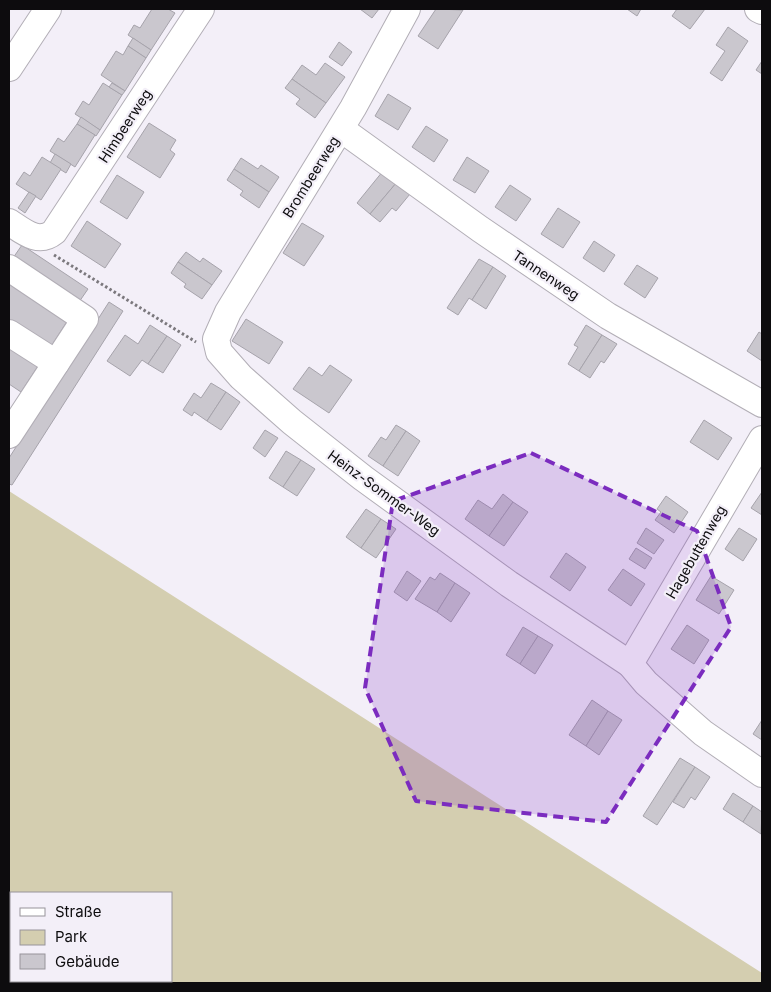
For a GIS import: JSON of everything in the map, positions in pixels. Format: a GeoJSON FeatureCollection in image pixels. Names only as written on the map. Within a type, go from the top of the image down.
{"type":"FeatureCollection","features":[{"type":"Feature","properties":{"kind":"street","name":"Himbeerweg"},"geometry":{"type":"LineString","coordinates":[[20,234],[54,232],[66,217],[201,9]]}},
{"type":"Feature","properties":{"kind":"street","name":"Brombeerweg"},"geometry":{"type":"LineString","coordinates":[[216,344],[218,332],[228,312],[341,129],[407,9]]}},
{"type":"Feature","properties":{"kind":"street"},"geometry":{"type":"LineString","coordinates":[[758,9],[762,11]]}},
{"type":"Feature","properties":{"kind":"street"},"geometry":{"type":"LineString","coordinates":[[9,68],[42,11]]}},
{"type":"Feature","properties":{"kind":"street","name":"Tannenweg"},"geometry":{"type":"LineString","coordinates":[[341,129],[480,229],[608,316],[762,404]]}},
{"type":"Feature","properties":{"kind":"street"},"geometry":{"type":"LineString","coordinates":[[9,268],[84,319],[56,364],[18,402],[9,435]]}},
{"type":"Feature","properties":{"kind":"street"},"geometry":{"type":"LineString","coordinates":[[9,333],[56,364]]}},
{"type":"Feature","properties":{"kind":"street","name":"Heinz-Sommer-Weg"},"geometry":{"type":"LineString","coordinates":[[216,344],[225,361],[241,377],[339,460],[509,584],[630,664],[646,683],[677,712],[720,746],[762,774]]}},
{"type":"Feature","properties":{"kind":"street","name":"Hagebuttenweg"},"geometry":{"type":"LineString","coordinates":[[630,664],[762,439]]}},
{"type":"Feature","properties":{"kind":"path"},"geometry":{"type":"LineString","coordinates":[[20,234],[196,342],[216,344]]}},
{"type":"Feature","properties":{"kind":"highlighted area"},"geometry":{"type":"Polygon","coordinates":[[[531,453],[697,531],[731,627],[606,822],[416,801],[365,688],[393,501],[531,453]]]}},
{"type":"Feature","properties":{"kind":"green space"},"geometry":{"type":"Polygon","coordinates":[[[9,491],[762,973],[762,983],[9,983],[9,491]]]}},
{"type":"Feature","properties":{"kind":"building"},"geometry":{"type":"Polygon","coordinates":[[[152,9],[168,9],[175,13],[151,50],[128,35],[134,25],[140,28],[152,9]]]}},
{"type":"Feature","properties":{"kind":"building"},"geometry":{"type":"Polygon","coordinates":[[[360,9],[379,9],[372,18],[360,9]]]}},
{"type":"Feature","properties":{"kind":"building"},"geometry":{"type":"Polygon","coordinates":[[[436,9],[463,10],[438,49],[418,36],[436,9]]]}},
{"type":"Feature","properties":{"kind":"building"},"geometry":{"type":"Polygon","coordinates":[[[627,9],[641,9],[637,16],[627,9]]]}},
{"type":"Feature","properties":{"kind":"building"},"geometry":{"type":"Polygon","coordinates":[[[677,9],[705,9],[690,29],[672,16],[677,9]]]}},
{"type":"Feature","properties":{"kind":"building"},"geometry":{"type":"Polygon","coordinates":[[[728,27],[748,41],[722,81],[710,73],[725,51],[716,45],[728,27]]]}},
{"type":"Feature","properties":{"kind":"building"},"geometry":{"type":"Polygon","coordinates":[[[133,38],[151,50],[146,58],[128,46],[133,38]]]}},
{"type":"Feature","properties":{"kind":"building"},"geometry":{"type":"Polygon","coordinates":[[[339,42],[352,52],[342,66],[329,57],[339,42]]]}},
{"type":"Feature","properties":{"kind":"building"},"geometry":{"type":"Polygon","coordinates":[[[128,46],[146,58],[125,91],[101,75],[116,51],[123,55],[128,46]]]}},
{"type":"Feature","properties":{"kind":"building"},"geometry":{"type":"Polygon","coordinates":[[[762,61],[762,74],[756,70],[762,61]]]}},
{"type":"Feature","properties":{"kind":"building"},"geometry":{"type":"Polygon","coordinates":[[[325,63],[345,77],[326,103],[292,79],[302,65],[316,75],[325,63]]]}},
{"type":"Feature","properties":{"kind":"building"},"geometry":{"type":"Polygon","coordinates":[[[292,79],[326,103],[315,118],[296,104],[300,99],[285,88],[292,79]]]}},
{"type":"Feature","properties":{"kind":"building"},"geometry":{"type":"Polygon","coordinates":[[[103,83],[122,95],[100,130],[75,114],[83,101],[89,105],[103,83]]]}},
{"type":"Feature","properties":{"kind":"building"},"geometry":{"type":"Polygon","coordinates":[[[112,83],[125,91],[122,95],[109,87],[112,83]]]}},
{"type":"Feature","properties":{"kind":"building"},"geometry":{"type":"Polygon","coordinates":[[[388,94],[411,108],[398,130],[375,116],[388,94]]]}},
{"type":"Feature","properties":{"kind":"building"},"geometry":{"type":"Polygon","coordinates":[[[81,117],[100,130],[96,136],[77,124],[81,117]]]}},
{"type":"Feature","properties":{"kind":"building"},"geometry":{"type":"Polygon","coordinates":[[[149,123],[176,140],[170,150],[175,154],[160,178],[127,157],[149,123]]]}},
{"type":"Feature","properties":{"kind":"building"},"geometry":{"type":"Polygon","coordinates":[[[77,124],[95,135],[75,167],[50,151],[58,138],[64,142],[77,124]]]}},
{"type":"Feature","properties":{"kind":"building"},"geometry":{"type":"Polygon","coordinates":[[[426,126],[448,140],[434,162],[412,147],[426,126]]]}},
{"type":"Feature","properties":{"kind":"building"},"geometry":{"type":"Polygon","coordinates":[[[55,154],[71,164],[66,173],[50,163],[55,154]]]}},
{"type":"Feature","properties":{"kind":"building"},"geometry":{"type":"Polygon","coordinates":[[[42,157],[61,169],[41,200],[16,184],[24,172],[30,176],[42,157]]]}},
{"type":"Feature","properties":{"kind":"building"},"geometry":{"type":"Polygon","coordinates":[[[467,157],[489,171],[475,193],[453,180],[467,157]]]}},
{"type":"Feature","properties":{"kind":"building"},"geometry":{"type":"Polygon","coordinates":[[[241,158],[258,169],[261,165],[279,177],[269,192],[234,169],[241,158]]]}},
{"type":"Feature","properties":{"kind":"building"},"geometry":{"type":"Polygon","coordinates":[[[234,169],[269,192],[259,208],[240,195],[243,191],[227,180],[234,169]]]}},
{"type":"Feature","properties":{"kind":"building"},"geometry":{"type":"Polygon","coordinates":[[[383,171],[397,182],[370,214],[357,203],[383,171]]]}},
{"type":"Feature","properties":{"kind":"building"},"geometry":{"type":"Polygon","coordinates":[[[117,175],[144,192],[127,219],[100,202],[117,175]]]}},
{"type":"Feature","properties":{"kind":"building"},"geometry":{"type":"Polygon","coordinates":[[[397,182],[410,194],[396,211],[392,208],[380,222],[370,214],[397,182]]]}},
{"type":"Feature","properties":{"kind":"building"},"geometry":{"type":"Polygon","coordinates":[[[510,185],[531,199],[516,221],[495,207],[510,185]]]}},
{"type":"Feature","properties":{"kind":"building"},"geometry":{"type":"Polygon","coordinates":[[[29,192],[36,196],[25,213],[18,208],[29,192]]]}},
{"type":"Feature","properties":{"kind":"building"},"geometry":{"type":"Polygon","coordinates":[[[558,208],[580,222],[563,248],[541,234],[558,208]]]}},
{"type":"Feature","properties":{"kind":"building"},"geometry":{"type":"Polygon","coordinates":[[[87,221],[121,244],[105,268],[71,246],[87,221]]]}},
{"type":"Feature","properties":{"kind":"building"},"geometry":{"type":"Polygon","coordinates":[[[302,223],[324,236],[304,266],[283,253],[302,223]]]}},
{"type":"Feature","properties":{"kind":"building"},"geometry":{"type":"Polygon","coordinates":[[[594,241],[615,255],[604,272],[583,258],[594,241]]]}},
{"type":"Feature","properties":{"kind":"building"},"geometry":{"type":"Polygon","coordinates":[[[22,245],[88,289],[79,302],[13,258],[22,245]]]}},
{"type":"Feature","properties":{"kind":"building"},"geometry":{"type":"Polygon","coordinates":[[[186,252],[200,262],[203,258],[222,271],[212,285],[178,262],[186,252]]]}},
{"type":"Feature","properties":{"kind":"building"},"geometry":{"type":"Polygon","coordinates":[[[479,259],[493,267],[472,300],[469,298],[458,315],[447,308],[479,259]]]}},
{"type":"Feature","properties":{"kind":"building"},"geometry":{"type":"Polygon","coordinates":[[[178,262],[212,285],[202,299],[184,287],[186,284],[171,273],[178,262]]]}},
{"type":"Feature","properties":{"kind":"building"},"geometry":{"type":"Polygon","coordinates":[[[637,265],[658,278],[645,298],[624,284],[637,265]]]}},
{"type":"Feature","properties":{"kind":"building"},"geometry":{"type":"Polygon","coordinates":[[[493,267],[506,276],[486,309],[472,300],[493,267]]]}},
{"type":"Feature","properties":{"kind":"building"},"geometry":{"type":"Polygon","coordinates":[[[9,282],[68,320],[50,348],[9,322],[9,282]]]}},
{"type":"Feature","properties":{"kind":"building"},"geometry":{"type":"Polygon","coordinates":[[[109,302],[123,311],[12,485],[9,484],[9,458],[109,302]]]}},
{"type":"Feature","properties":{"kind":"building"},"geometry":{"type":"Polygon","coordinates":[[[246,319],[283,342],[269,364],[232,341],[246,319]]]}},
{"type":"Feature","properties":{"kind":"building"},"geometry":{"type":"Polygon","coordinates":[[[150,325],[167,336],[148,364],[142,360],[130,376],[107,361],[125,335],[138,344],[150,325]]]}},
{"type":"Feature","properties":{"kind":"building"},"geometry":{"type":"Polygon","coordinates":[[[586,325],[602,335],[579,371],[568,364],[578,347],[574,345],[586,325]]]}},
{"type":"Feature","properties":{"kind":"building"},"geometry":{"type":"Polygon","coordinates":[[[759,332],[762,334],[762,361],[747,351],[759,332]]]}},
{"type":"Feature","properties":{"kind":"building"},"geometry":{"type":"Polygon","coordinates":[[[602,335],[617,344],[604,363],[601,361],[590,378],[579,371],[602,335]]]}},
{"type":"Feature","properties":{"kind":"building"},"geometry":{"type":"Polygon","coordinates":[[[167,336],[181,345],[163,373],[148,364],[167,336]]]}},
{"type":"Feature","properties":{"kind":"building"},"geometry":{"type":"Polygon","coordinates":[[[9,347],[38,366],[21,392],[9,384],[9,347]]]}},
{"type":"Feature","properties":{"kind":"building"},"geometry":{"type":"Polygon","coordinates":[[[330,365],[352,380],[329,413],[293,389],[309,367],[322,376],[330,365]]]}},
{"type":"Feature","properties":{"kind":"building"},"geometry":{"type":"Polygon","coordinates":[[[211,383],[226,392],[207,421],[194,412],[192,416],[183,410],[194,393],[201,398],[211,383]]]}},
{"type":"Feature","properties":{"kind":"building"},"geometry":{"type":"Polygon","coordinates":[[[226,392],[240,402],[221,430],[207,421],[226,392]]]}},
{"type":"Feature","properties":{"kind":"building"},"geometry":{"type":"Polygon","coordinates":[[[704,420],[732,438],[718,460],[690,442],[704,420]]]}},
{"type":"Feature","properties":{"kind":"building"},"geometry":{"type":"Polygon","coordinates":[[[396,425],[406,431],[383,466],[368,456],[381,437],[386,440],[396,425]]]}},
{"type":"Feature","properties":{"kind":"building"},"geometry":{"type":"Polygon","coordinates":[[[265,430],[278,438],[265,457],[253,448],[265,430]]]}},
{"type":"Feature","properties":{"kind":"building"},"geometry":{"type":"Polygon","coordinates":[[[406,431],[420,441],[398,476],[383,466],[406,431]]]}},
{"type":"Feature","properties":{"kind":"building"},"geometry":{"type":"Polygon","coordinates":[[[286,451],[301,460],[283,487],[269,478],[286,451]]]}},
{"type":"Feature","properties":{"kind":"building"},"geometry":{"type":"Polygon","coordinates":[[[301,460],[315,469],[297,496],[283,487],[301,460]]]}},
{"type":"Feature","properties":{"kind":"building"},"geometry":{"type":"Polygon","coordinates":[[[762,492],[762,515],[751,508],[762,492]]]}},
{"type":"Feature","properties":{"kind":"building"},"geometry":{"type":"Polygon","coordinates":[[[503,494],[513,502],[489,536],[465,519],[478,500],[492,509],[503,494]]]}},
{"type":"Feature","properties":{"kind":"building"},"geometry":{"type":"Polygon","coordinates":[[[666,496],[688,512],[674,533],[655,520],[661,512],[657,509],[666,496]]]}},
{"type":"Feature","properties":{"kind":"building"},"geometry":{"type":"Polygon","coordinates":[[[513,502],[528,512],[504,546],[489,536],[513,502]]]}},
{"type":"Feature","properties":{"kind":"building"},"geometry":{"type":"Polygon","coordinates":[[[366,509],[381,519],[361,548],[346,537],[366,509]]]}},
{"type":"Feature","properties":{"kind":"building"},"geometry":{"type":"Polygon","coordinates":[[[381,519],[396,529],[376,558],[361,548],[381,519]]]}},
{"type":"Feature","properties":{"kind":"building"},"geometry":{"type":"Polygon","coordinates":[[[646,528],[664,540],[654,554],[637,543],[646,528]]]}},
{"type":"Feature","properties":{"kind":"building"},"geometry":{"type":"Polygon","coordinates":[[[739,528],[757,539],[743,561],[725,549],[739,528]]]}},
{"type":"Feature","properties":{"kind":"building"},"geometry":{"type":"Polygon","coordinates":[[[636,548],[652,558],[645,569],[629,559],[636,548]]]}},
{"type":"Feature","properties":{"kind":"building"},"geometry":{"type":"Polygon","coordinates":[[[566,553],[586,567],[570,591],[550,577],[566,553]]]}},
{"type":"Feature","properties":{"kind":"building"},"geometry":{"type":"Polygon","coordinates":[[[623,569],[645,584],[631,606],[608,590],[623,569]]]}},
{"type":"Feature","properties":{"kind":"building"},"geometry":{"type":"Polygon","coordinates":[[[407,571],[421,581],[407,601],[394,592],[407,571]]]}},
{"type":"Feature","properties":{"kind":"building"},"geometry":{"type":"Polygon","coordinates":[[[440,573],[455,583],[437,612],[415,599],[430,577],[435,580],[440,573]]]}},
{"type":"Feature","properties":{"kind":"building"},"geometry":{"type":"Polygon","coordinates":[[[711,576],[734,590],[719,614],[696,600],[711,576]]]}},
{"type":"Feature","properties":{"kind":"building"},"geometry":{"type":"Polygon","coordinates":[[[455,583],[470,593],[451,622],[437,612],[455,583]]]}},
{"type":"Feature","properties":{"kind":"building"},"geometry":{"type":"Polygon","coordinates":[[[687,625],[709,640],[694,664],[671,649],[687,625]]]}},
{"type":"Feature","properties":{"kind":"building"},"geometry":{"type":"Polygon","coordinates":[[[523,627],[538,636],[520,664],[506,655],[523,627]]]}},
{"type":"Feature","properties":{"kind":"building"},"geometry":{"type":"Polygon","coordinates":[[[538,636],[553,645],[535,674],[520,664],[538,636]]]}},
{"type":"Feature","properties":{"kind":"building"},"geometry":{"type":"Polygon","coordinates":[[[592,700],[608,711],[586,746],[569,735],[592,700]]]}},
{"type":"Feature","properties":{"kind":"building"},"geometry":{"type":"Polygon","coordinates":[[[608,711],[622,720],[599,755],[586,746],[608,711]]]}},
{"type":"Feature","properties":{"kind":"building"},"geometry":{"type":"Polygon","coordinates":[[[762,720],[762,740],[753,734],[762,720]]]}},
{"type":"Feature","properties":{"kind":"building"},"geometry":{"type":"Polygon","coordinates":[[[680,758],[695,767],[657,825],[643,816],[680,758]]]}},
{"type":"Feature","properties":{"kind":"building"},"geometry":{"type":"Polygon","coordinates":[[[695,767],[710,777],[695,800],[691,797],[684,808],[673,802],[695,767]]]}},
{"type":"Feature","properties":{"kind":"building"},"geometry":{"type":"Polygon","coordinates":[[[733,793],[753,806],[743,822],[723,809],[733,793]]]}},
{"type":"Feature","properties":{"kind":"building"},"geometry":{"type":"Polygon","coordinates":[[[753,806],[762,812],[761,834],[743,822],[753,806]]]}}]}
